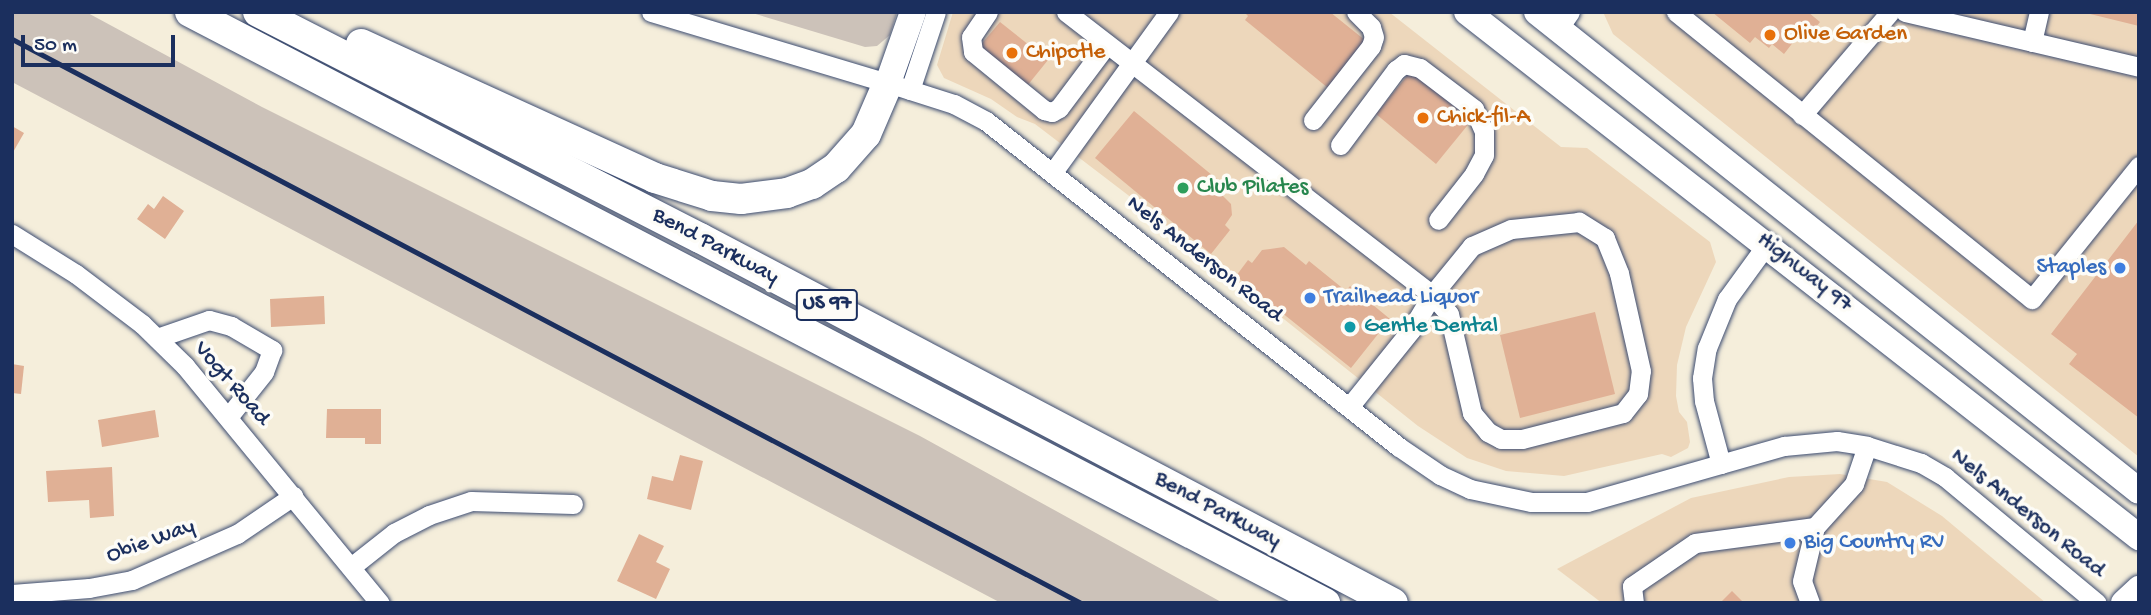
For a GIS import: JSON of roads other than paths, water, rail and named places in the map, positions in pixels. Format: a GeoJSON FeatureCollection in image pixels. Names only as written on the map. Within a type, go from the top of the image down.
{"type":"FeatureCollection","features":[{"type":"Feature","properties":{"kind":"highway","name":"Bend Parkway"},"geometry":{"type":"LineString","coordinates":[[190,12],[1325,603]]}},
{"type":"Feature","properties":{"kind":"highway","name":"Bend Parkway"},"geometry":{"type":"LineString","coordinates":[[258,12],[712,244],[1393,603]]}},
{"type":"Feature","properties":{"kind":"highway"},"geometry":{"type":"LineString","coordinates":[[276,12],[338,33],[655,178],[712,196],[741,200],[787,193],[812,184],[836,168],[866,134],[899,86]]}},
{"type":"Feature","properties":{"kind":"main road"},"geometry":{"type":"LineString","coordinates":[[899,86],[913,12]]}},
{"type":"Feature","properties":{"kind":"main road","name":"Highway 97"},"geometry":{"type":"LineString","coordinates":[[1467,12],[2139,537]]}},
{"type":"Feature","properties":{"kind":"main road","name":"Highway 97"},"geometry":{"type":"LineString","coordinates":[[1537,12],[1564,21],[2139,491]]}},
{"type":"Feature","properties":{"kind":"main road"},"geometry":{"type":"LineString","coordinates":[[2124,603],[2139,589]]}},
{"type":"Feature","properties":{"kind":"street","name":"Nels Anderson Road"},"geometry":{"type":"LineString","coordinates":[[651,12],[899,86],[954,104],[986,121],[1349,407],[1440,475],[1497,497],[1531,502],[1587,502],[1784,446],[1837,441],[1867,446],[1922,463],[1945,477],[2097,603]]}},
{"type":"Feature","properties":{"kind":"street"},"geometry":{"type":"LineString","coordinates":[[899,86],[936,12]]}},
{"type":"Feature","properties":{"kind":"street"},"geometry":{"type":"LineString","coordinates":[[988,12],[971,37],[973,52],[1044,110],[1052,112],[1059,108],[1107,44]]}},
{"type":"Feature","properties":{"kind":"street"},"geometry":{"type":"LineString","coordinates":[[1066,12],[1090,19],[1107,44],[1432,295],[1449,314],[1472,413],[1488,432],[1501,439],[1522,439],[1623,412],[1638,394],[1642,371],[1619,273],[1605,238],[1579,222],[1511,229],[1472,246],[1432,295],[1411,330],[1349,407]]}},
{"type":"Feature","properties":{"kind":"street"},"geometry":{"type":"LineString","coordinates":[[1053,172],[1169,12]]}},
{"type":"Feature","properties":{"kind":"street"},"geometry":{"type":"LineString","coordinates":[[1313,120],[1371,46],[1374,37],[1371,27],[1356,12]]}},
{"type":"Feature","properties":{"kind":"street"},"geometry":{"type":"LineString","coordinates":[[1676,12],[2032,299],[2139,166]]}},
{"type":"Feature","properties":{"kind":"street"},"geometry":{"type":"LineString","coordinates":[[1802,116],[1890,12]]}},
{"type":"Feature","properties":{"kind":"street"},"geometry":{"type":"LineString","coordinates":[[1905,12],[2139,67]]}},
{"type":"Feature","properties":{"kind":"street"},"geometry":{"type":"LineString","coordinates":[[2032,42],[2039,12]]}},
{"type":"Feature","properties":{"kind":"street"},"geometry":{"type":"LineString","coordinates":[[1340,145],[1396,70],[1404,64],[1420,68],[1474,109],[1484,131],[1484,155],[1474,174],[1438,220]]}},
{"type":"Feature","properties":{"kind":"street","name":"Vogt Road"},"geometry":{"type":"LineString","coordinates":[[12,234],[76,274],[157,338],[186,366],[380,603]]}},
{"type":"Feature","properties":{"kind":"street"},"geometry":{"type":"LineString","coordinates":[[1721,464],[1704,401],[1702,378],[1707,348],[1727,299],[1767,244]]}},
{"type":"Feature","properties":{"kind":"street"},"geometry":{"type":"LineString","coordinates":[[157,338],[209,320],[231,326],[272,350],[264,372],[229,416]]}},
{"type":"Feature","properties":{"kind":"street"},"geometry":{"type":"LineString","coordinates":[[1810,603],[1802,581],[1815,527],[1854,484],[1867,446]]}},
{"type":"Feature","properties":{"kind":"street","name":"Obie Way"},"geometry":{"type":"LineString","coordinates":[[12,593],[89,588],[132,580],[237,534],[293,496]]}},
{"type":"Feature","properties":{"kind":"street"},"geometry":{"type":"LineString","coordinates":[[351,567],[394,533],[429,515],[471,501],[573,503]]}},
{"type":"Feature","properties":{"kind":"street"},"geometry":{"type":"LineString","coordinates":[[1634,603],[1632,586],[1695,543],[1815,527]]}},
{"type":"Feature","properties":{"kind":"railway"},"geometry":{"type":"LineString","coordinates":[[12,39],[1081,603]]}},
{"type":"Feature","properties":{"kind":"place","name":"Olive Garden"},"geometry":{"type":"Point","coordinates":[1770,35]}},
{"type":"Feature","properties":{"kind":"place","name":"Chipotle"},"geometry":{"type":"Point","coordinates":[1012,53]}},
{"type":"Feature","properties":{"kind":"place","name":"Chick-fil-A"},"geometry":{"type":"Point","coordinates":[1423,118]}},
{"type":"Feature","properties":{"kind":"place","name":"Club Pilates"},"geometry":{"type":"Point","coordinates":[1183,188]}},
{"type":"Feature","properties":{"kind":"place","name":"Staples"},"geometry":{"type":"Point","coordinates":[2120,268]}},
{"type":"Feature","properties":{"kind":"place","name":"Trailhead Liquor"},"geometry":{"type":"Point","coordinates":[1310,298]}},
{"type":"Feature","properties":{"kind":"place","name":"Gentle Dental"},"geometry":{"type":"Point","coordinates":[1350,327]}},
{"type":"Feature","properties":{"kind":"place","name":"Big Country RV"},"geometry":{"type":"Point","coordinates":[1790,543]}}]}
